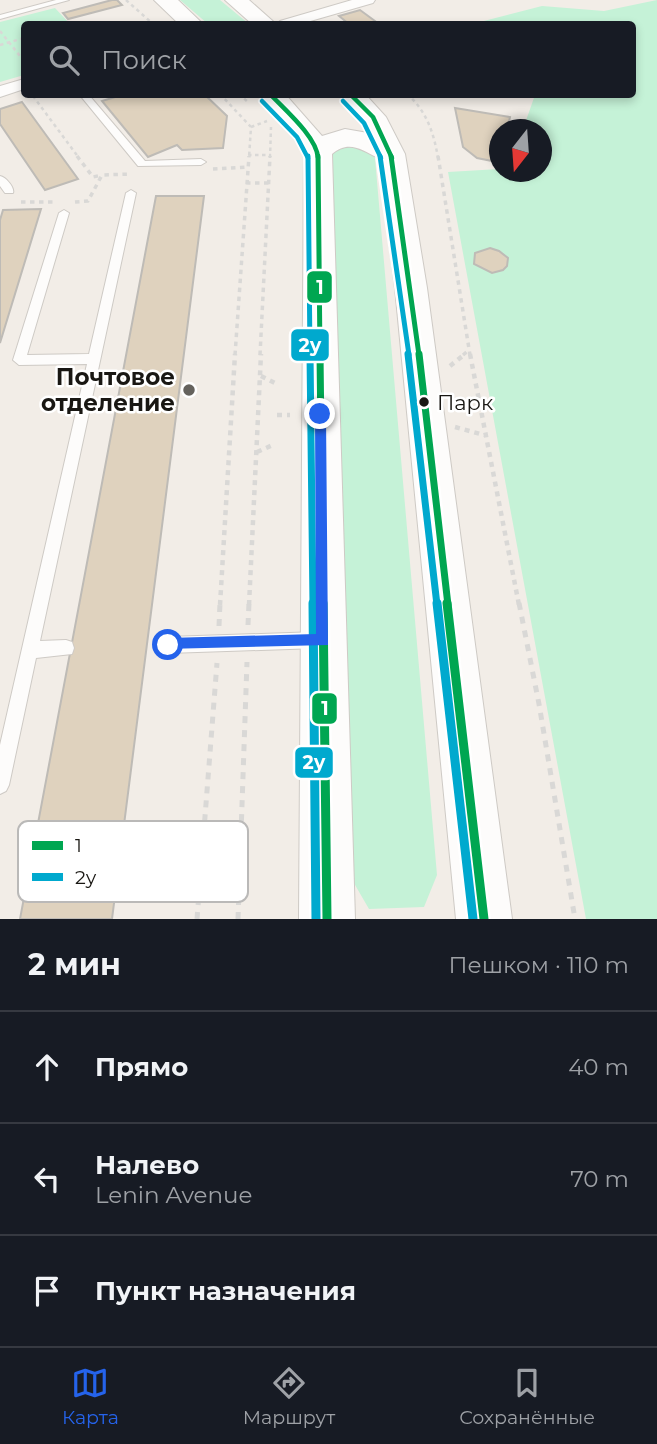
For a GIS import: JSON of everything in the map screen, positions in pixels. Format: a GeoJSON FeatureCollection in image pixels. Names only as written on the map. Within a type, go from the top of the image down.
{"type":"FeatureCollection","features":[{"type":"Feature","properties":{"kind":"main road"},"geometry":{"type":"LineString","coordinates":[[165,0],[189,21]]}},
{"type":"Feature","properties":{"kind":"main road"},"geometry":{"type":"LineString","coordinates":[[236,0],[261,21]]}},
{"type":"Feature","properties":{"kind":"main road"},"geometry":{"type":"LineString","coordinates":[[271,105],[328,112],[341,106],[343,98]]}},
{"type":"Feature","properties":{"kind":"main road"},"geometry":{"type":"LineString","coordinates":[[354,98],[373,117],[391,153],[411,288],[482,895],[454,919]]}},
{"type":"Feature","properties":{"kind":"main road"},"geometry":{"type":"LineString","coordinates":[[271,105],[305,131],[318,152],[323,640],[332,904]]}},
{"type":"Feature","properties":{"kind":"main road"},"geometry":{"type":"LineString","coordinates":[[318,152],[330,140],[346,137],[365,139],[391,153]]}},
{"type":"Feature","properties":{"kind":"street"},"geometry":{"type":"LineString","coordinates":[[299,21],[346,11],[368,0]]}},
{"type":"Feature","properties":{"kind":"street"},"geometry":{"type":"LineString","coordinates":[[0,92],[21,85]]}},
{"type":"Feature","properties":{"kind":"lane"},"geometry":{"type":"LineString","coordinates":[[0,17],[10,10],[65,0]]}},
{"type":"Feature","properties":{"kind":"lane"},"geometry":{"type":"LineString","coordinates":[[87,98],[142,164],[201,162]]}},
{"type":"Feature","properties":{"kind":"lane"},"geometry":{"type":"LineString","coordinates":[[0,179],[9,191]]}},
{"type":"Feature","properties":{"kind":"lane"},"geometry":{"type":"LineString","coordinates":[[0,785],[131,193]]}},
{"type":"Feature","properties":{"kind":"lane"},"geometry":{"type":"LineString","coordinates":[[64,213],[19,360],[94,359]]}},
{"type":"Feature","properties":{"kind":"lane"},"geometry":{"type":"LineString","coordinates":[[168,645],[323,640]]}},
{"type":"Feature","properties":{"kind":"lane"},"geometry":{"type":"LineString","coordinates":[[30,650],[66,648]]}},
{"type":"Feature","properties":{"kind":"path"},"geometry":{"type":"LineString","coordinates":[[126,0],[150,21]]}},
{"type":"Feature","properties":{"kind":"path"},"geometry":{"type":"LineString","coordinates":[[0,31],[21,57]]}},
{"type":"Feature","properties":{"kind":"path"},"geometry":{"type":"LineString","coordinates":[[0,45],[21,39]]}},
{"type":"Feature","properties":{"kind":"path"},"geometry":{"type":"LineString","coordinates":[[35,98],[93,177],[102,175]]}},
{"type":"Feature","properties":{"kind":"path"},"geometry":{"type":"LineString","coordinates":[[224,98],[251,127]]}},
{"type":"Feature","properties":{"kind":"path"},"geometry":{"type":"LineString","coordinates":[[251,98],[271,105]]}},
{"type":"Feature","properties":{"kind":"path"},"geometry":{"type":"LineString","coordinates":[[412,98],[421,106],[436,144],[484,435],[539,704],[575,919]]}},
{"type":"Feature","properties":{"kind":"path"},"geometry":{"type":"LineString","coordinates":[[204,821],[248,155],[251,127],[271,105]]}},
{"type":"Feature","properties":{"kind":"path"},"geometry":{"type":"LineString","coordinates":[[241,821],[247,643],[270,183],[271,105]]}},
{"type":"Feature","properties":{"kind":"path"},"geometry":{"type":"LineString","coordinates":[[248,155],[271,155]]}},
{"type":"Feature","properties":{"kind":"path"},"geometry":{"type":"LineString","coordinates":[[246,183],[270,183]]}},
{"type":"Feature","properties":{"kind":"path"},"geometry":{"type":"LineString","coordinates":[[9,191],[15,202],[67,202],[64,213]]}},
{"type":"Feature","properties":{"kind":"path"},"geometry":{"type":"LineString","coordinates":[[446,368],[469,349]]}},
{"type":"Feature","properties":{"kind":"path"},"geometry":{"type":"LineString","coordinates":[[261,376],[277,384]]}},
{"type":"Feature","properties":{"kind":"path"},"geometry":{"type":"LineString","coordinates":[[454,427],[484,435]]}},
{"type":"Feature","properties":{"kind":"path"},"geometry":{"type":"LineString","coordinates":[[257,452],[275,444]]}},
{"type":"Feature","properties":{"kind":"green space"},"geometry":{"type":"Polygon","coordinates":[[[180,0],[220,0],[245,21],[204,21],[180,0]]]}},
{"type":"Feature","properties":{"kind":"green space"},"geometry":{"type":"Polygon","coordinates":[[[657,0],[657,919],[586,919],[448,172],[489,170],[489,182],[552,182],[552,119],[527,119],[534,98],[636,98],[636,21],[484,21],[542,6],[604,11],[657,0]]]}},
{"type":"Feature","properties":{"kind":"green space"},"geometry":{"type":"Polygon","coordinates":[[[55,8],[67,21],[21,21],[21,76],[0,82],[0,22],[55,8]]]}},
{"type":"Feature","properties":{"kind":"green space"},"geometry":{"type":"Polygon","coordinates":[[[340,143],[368,150],[375,158],[437,875],[424,907],[369,909],[351,878],[329,155],[340,143]]]}},
{"type":"Feature","properties":{"kind":"building"},"geometry":{"type":"Polygon","coordinates":[[[117,0],[122,5],[68,19],[63,13],[117,0]]]}},
{"type":"Feature","properties":{"kind":"building"},"geometry":{"type":"Polygon","coordinates":[[[360,10],[375,21],[345,21],[339,16],[360,10]]]}},
{"type":"Feature","properties":{"kind":"building"},"geometry":{"type":"Polygon","coordinates":[[[112,98],[208,98],[227,116],[223,148],[182,150],[177,145],[148,157],[102,101],[112,98]]]}},
{"type":"Feature","properties":{"kind":"building"},"geometry":{"type":"Polygon","coordinates":[[[22,102],[78,179],[45,190],[0,124],[0,109],[22,102]]]}},
{"type":"Feature","properties":{"kind":"building"},"geometry":{"type":"Polygon","coordinates":[[[455,108],[510,117],[489,119],[489,160],[477,158],[463,147],[455,108]]]}},
{"type":"Feature","properties":{"kind":"building"},"geometry":{"type":"Polygon","coordinates":[[[156,196],[204,196],[124,821],[38,821],[156,196]]]}},
{"type":"Feature","properties":{"kind":"building"},"geometry":{"type":"Polygon","coordinates":[[[41,209],[0,343],[0,220],[3,210],[41,209]]]}},
{"type":"Feature","properties":{"kind":"building"},"geometry":{"type":"Polygon","coordinates":[[[490,248],[508,258],[507,266],[503,270],[492,273],[474,264],[475,253],[490,248]]]}},
{"type":"Feature","properties":{"kind":"building"},"geometry":{"type":"Polygon","coordinates":[[[23,902],[114,902],[112,919],[20,919],[23,902]]]}},
{"type":"Feature","properties":{"kind":"transit line","name":"1"},"geometry":{"type":"LineString","coordinates":[[274,98],[305,131],[318,152],[327,919]]}},
{"type":"Feature","properties":{"kind":"transit line","name":"1"},"geometry":{"type":"LineString","coordinates":[[354,98],[373,117],[391,154],[411,288],[484,919]]}},
{"type":"Feature","properties":{"kind":"transit line","name":"2у"},"geometry":{"type":"LineString","coordinates":[[262,101],[297,137],[308,155],[316,919]]}},
{"type":"Feature","properties":{"kind":"transit line","name":"2у"},"geometry":{"type":"LineString","coordinates":[[343,101],[364,123],[381,157],[401,289],[473,919]]}},
{"type":"Feature","properties":{"kind":"place","name":"Почтовое отделение"},"geometry":{"type":"Point","coordinates":[189,390]}},
{"type":"Feature","properties":{"kind":"place","name":"Парк"},"geometry":{"type":"Point","coordinates":[424,402]}},
{"type":"Feature","properties":{"kind":"route"},"geometry":{"type":"LineString","coordinates":[[168,645],[323,640],[320,414]]}}]}
